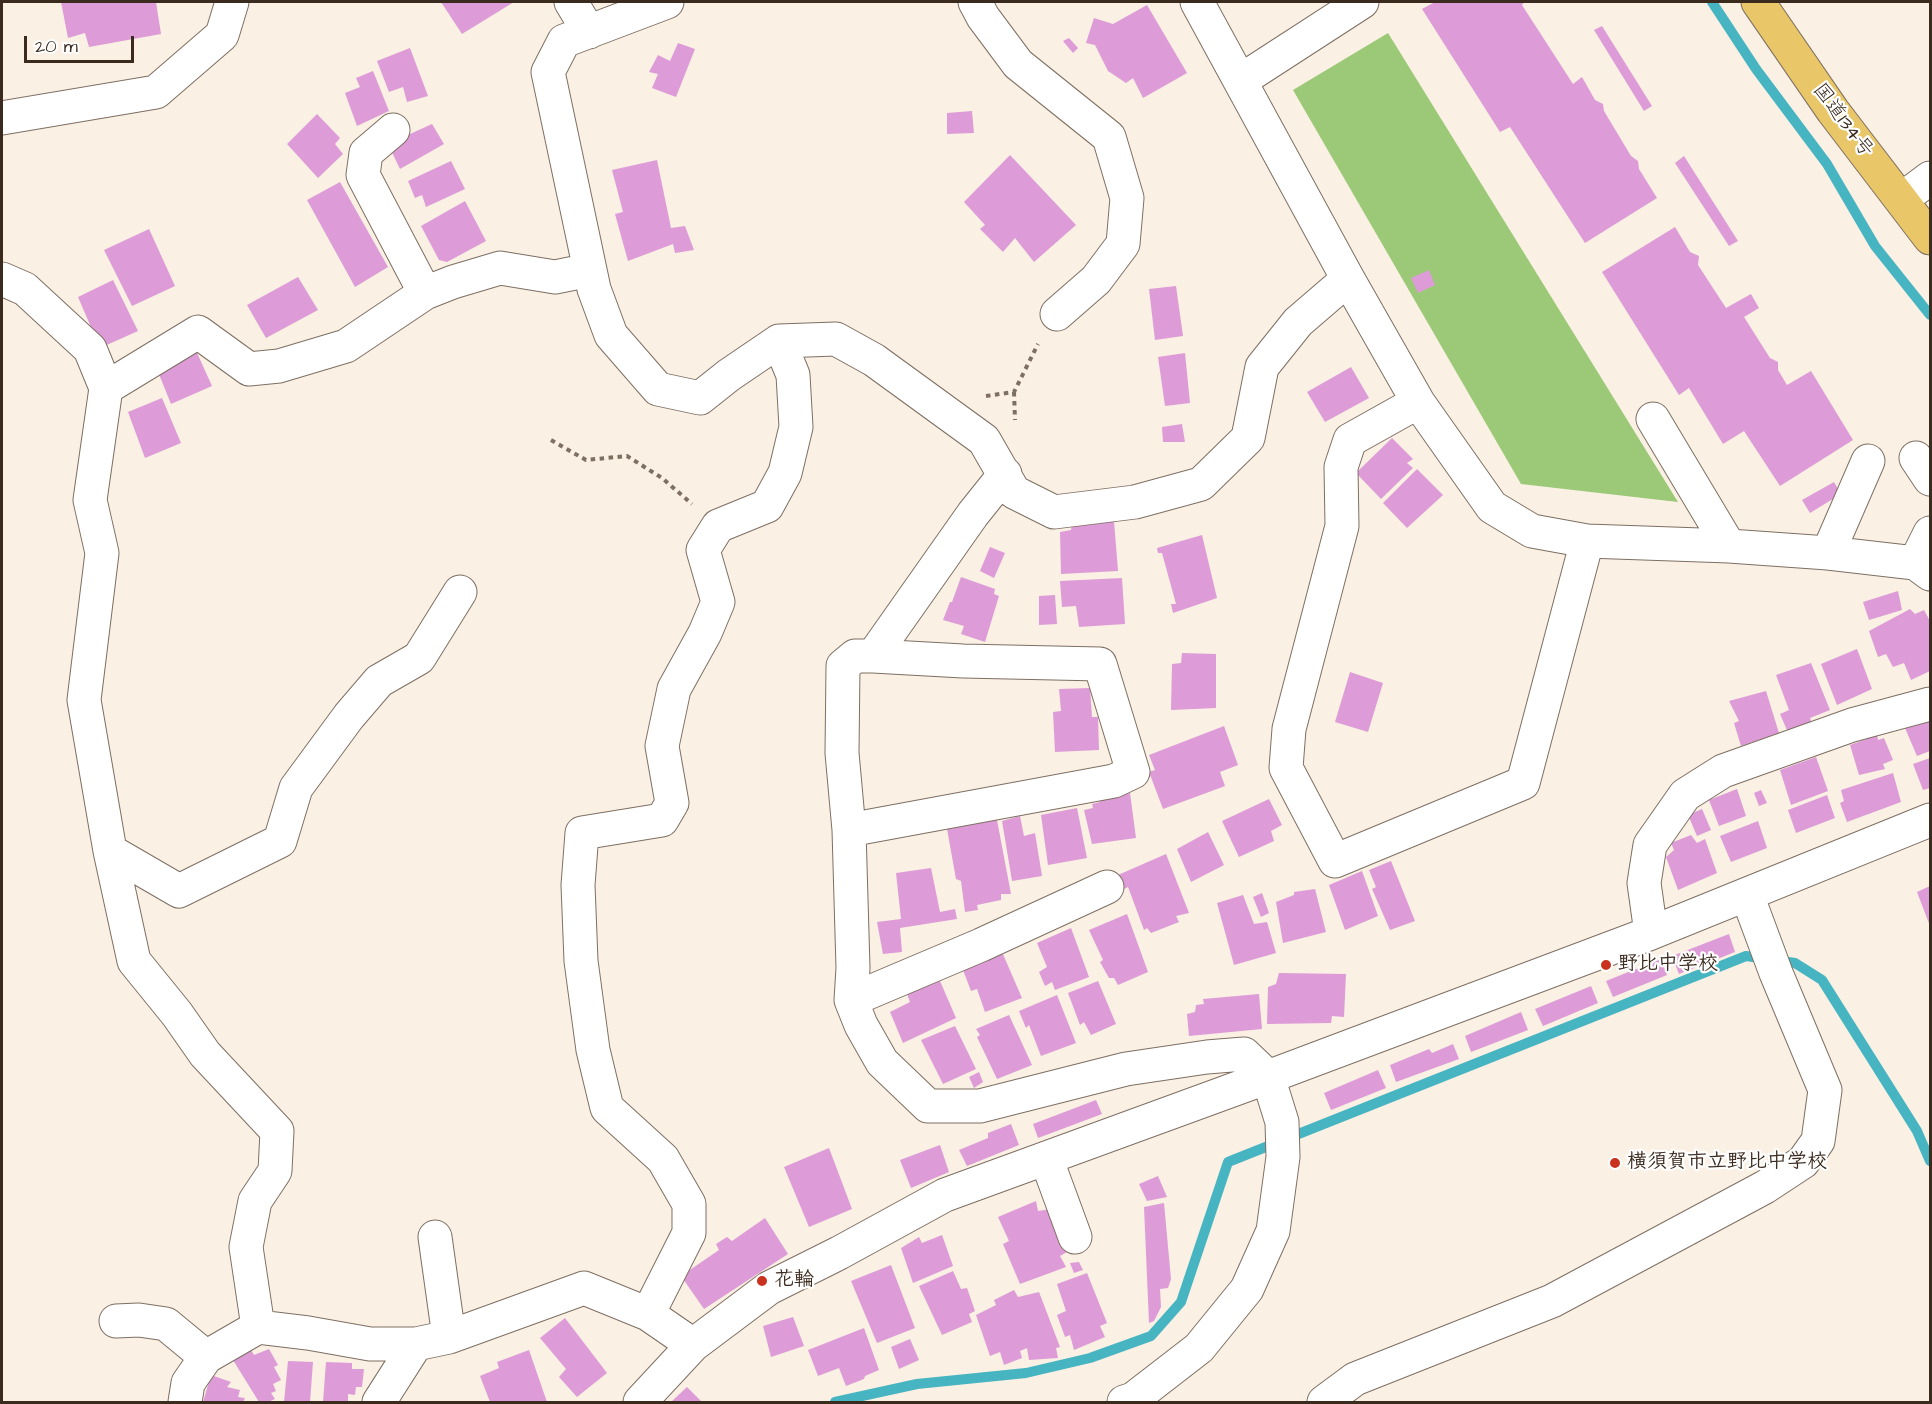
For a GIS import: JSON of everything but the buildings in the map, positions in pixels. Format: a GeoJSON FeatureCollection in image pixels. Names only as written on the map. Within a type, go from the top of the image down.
{"type":"FeatureCollection","features":[{"type":"Feature","properties":{"kind":"highway","name":"国道134号"},"geometry":{"type":"LineString","coordinates":[[1758,2],[1833,111],[1930,238]]}},
{"type":"Feature","properties":{"kind":"street"},"geometry":{"type":"LineString","coordinates":[[2,118],[156,92],[222,35],[232,2]]}},
{"type":"Feature","properties":{"kind":"street"},"geometry":{"type":"LineString","coordinates":[[571,2],[589,32]]}},
{"type":"Feature","properties":{"kind":"street"},"geometry":{"type":"LineString","coordinates":[[667,2],[564,41],[548,72],[594,289],[611,335],[658,389],[700,398],[779,341],[836,339],[874,360],[984,440],[1014,492],[1054,513],[1135,502],[1201,484],[1248,438],[1262,367],[1298,322],[1348,279]]}},
{"type":"Feature","properties":{"kind":"street"},"geometry":{"type":"LineString","coordinates":[[975,2],[983,17],[1018,64],[1109,137],[1127,198],[1123,244],[1096,280],[1056,314]]}},
{"type":"Feature","properties":{"kind":"street"},"geometry":{"type":"LineString","coordinates":[[1197,2],[1418,402],[1492,507],[1532,531],[1587,541],[1729,546],[1828,553],[1923,568],[1930,533]]}},
{"type":"Feature","properties":{"kind":"street"},"geometry":{"type":"LineString","coordinates":[[1240,81],[1362,2]]}},
{"type":"Feature","properties":{"kind":"street"},"geometry":{"type":"LineString","coordinates":[[393,130],[366,153],[363,175],[425,293]]}},
{"type":"Feature","properties":{"kind":"street"},"geometry":{"type":"LineString","coordinates":[[1902,199],[1930,178]]}},
{"type":"Feature","properties":{"kind":"street"},"geometry":{"type":"LineString","coordinates":[[106,388],[198,332],[249,369],[279,366],[346,346],[425,293],[453,282],[500,268],[555,277],[590,270]]}},
{"type":"Feature","properties":{"kind":"street"},"geometry":{"type":"LineString","coordinates":[[13,284],[90,349],[106,388],[90,500],[102,553],[84,700],[110,851],[134,962],[177,1014],[205,1054],[277,1131],[275,1171],[255,1201],[246,1247],[258,1327]]}},
{"type":"Feature","properties":{"kind":"street"},"geometry":{"type":"LineString","coordinates":[[648,1314],[689,1233],[689,1204],[663,1159],[607,1108],[593,1050],[581,961],[578,885],[582,833],[662,820],[672,803],[662,746],[674,689],[705,633],[718,602],[703,550],[718,526],[767,506],[785,473],[796,427],[793,375],[779,341]]}},
{"type":"Feature","properties":{"kind":"street"},"geometry":{"type":"LineString","coordinates":[[1418,402],[1350,440],[1341,467],[1342,526],[1289,729],[1286,768],[1335,861],[1523,783],[1587,541]]}},
{"type":"Feature","properties":{"kind":"street"},"geometry":{"type":"LineString","coordinates":[[1653,419],[1729,546]]}},
{"type":"Feature","properties":{"kind":"street"},"geometry":{"type":"LineString","coordinates":[[1828,553],[1868,461]]}},
{"type":"Feature","properties":{"kind":"street"},"geometry":{"type":"LineString","coordinates":[[873,656],[973,514],[1005,474]]}},
{"type":"Feature","properties":{"kind":"street"},"geometry":{"type":"LineString","coordinates":[[110,851],[179,891],[280,841],[296,788],[379,681],[419,658],[460,592]]}},
{"type":"Feature","properties":{"kind":"street"},"geometry":{"type":"LineString","coordinates":[[849,830],[1114,780],[1134,772],[1100,664],[963,662],[855,656],[843,666],[842,753],[849,830],[853,968],[851,1000],[861,1025],[882,1062],[928,1106],[980,1106],[1126,1069],[1207,1057],[1244,1054],[1268,1077],[1282,1122],[1283,1157],[1273,1231],[1247,1289],[1199,1348],[1133,1399],[1124,1402]]}},
{"type":"Feature","properties":{"kind":"street"},"geometry":{"type":"LineString","coordinates":[[1651,933],[1644,883],[1650,845],[1685,795],[1723,771],[1851,725],[1930,704]]}},
{"type":"Feature","properties":{"kind":"street"},"geometry":{"type":"LineString","coordinates":[[640,1402],[693,1345],[768,1288],[839,1253],[945,1195],[1651,933],[1930,820]]}},
{"type":"Feature","properties":{"kind":"street"},"geometry":{"type":"LineString","coordinates":[[851,1000],[981,945],[1107,887]]}},
{"type":"Feature","properties":{"kind":"street"},"geometry":{"type":"LineString","coordinates":[[1324,1402],[1355,1380],[1552,1301],[1765,1187],[1803,1161],[1818,1141],[1825,1090],[1764,943],[1747,895]]}},
{"type":"Feature","properties":{"kind":"street"},"geometry":{"type":"LineString","coordinates":[[1046,1158],[1075,1237]]}},
{"type":"Feature","properties":{"kind":"street"},"geometry":{"type":"LineString","coordinates":[[435,1237],[448,1337]]}},
{"type":"Feature","properties":{"kind":"street"},"geometry":{"type":"LineString","coordinates":[[185,1402],[188,1383],[206,1357],[258,1327],[308,1332],[370,1344],[416,1344],[448,1337],[584,1288],[648,1314],[693,1345]]}},
{"type":"Feature","properties":{"kind":"street"},"geometry":{"type":"LineString","coordinates":[[116,1322],[139,1320],[166,1323],[206,1357]]}},
{"type":"Feature","properties":{"kind":"street"},"geometry":{"type":"LineString","coordinates":[[379,1402],[416,1344]]}},
{"type":"Feature","properties":{"kind":"path"},"geometry":{"type":"LineString","coordinates":[[932,403],[1014,393],[1039,342]]}},
{"type":"Feature","properties":{"kind":"path"},"geometry":{"type":"LineString","coordinates":[[551,440],[586,460],[627,456],[662,478],[718,526]]}},
{"type":"Feature","properties":{"kind":"green space"},"geometry":{"type":"Polygon","coordinates":[[[1388,33],[1678,502],[1521,484],[1293,90],[1388,33]]]}},
{"type":"Feature","properties":{"kind":"waterway"},"geometry":{"type":"LineString","coordinates":[[1712,2],[1756,69],[1827,164],[1875,246],[1930,315]]}},
{"type":"Feature","properties":{"kind":"waterway"},"geometry":{"type":"LineString","coordinates":[[835,1402],[917,1384],[1026,1373],[1090,1358],[1151,1336],[1181,1302],[1228,1162],[1746,956],[1795,963],[1822,980],[1917,1131],[1930,1161]]}},
{"type":"Feature","properties":{"kind":"place","name":"野比中学校"},"geometry":{"type":"Point","coordinates":[1606,965]}},
{"type":"Feature","properties":{"kind":"place","name":"横須賀市立野比中学校"},"geometry":{"type":"Point","coordinates":[1615,1163]}},
{"type":"Feature","properties":{"kind":"place","name":"花輪"},"geometry":{"type":"Point","coordinates":[762,1281]}}]}
